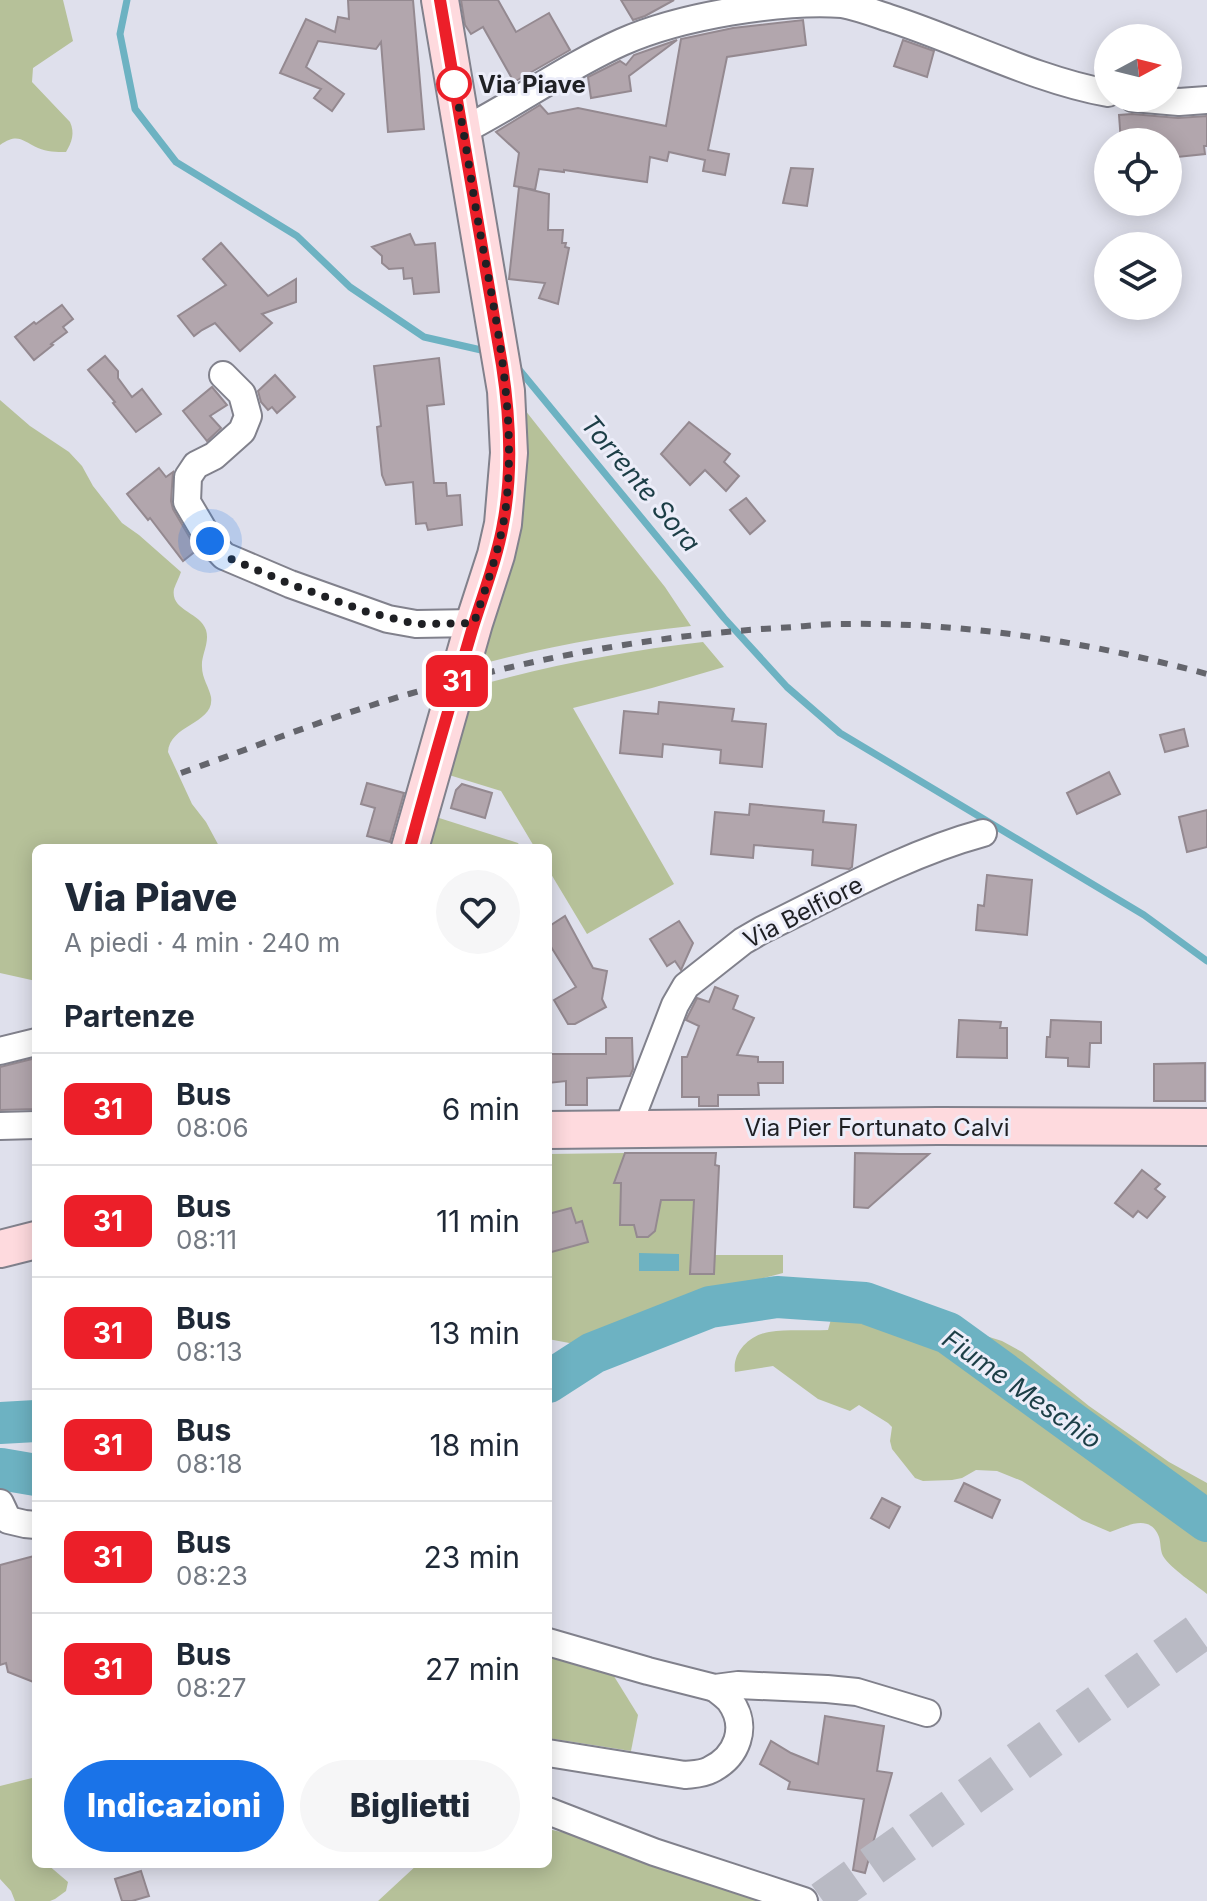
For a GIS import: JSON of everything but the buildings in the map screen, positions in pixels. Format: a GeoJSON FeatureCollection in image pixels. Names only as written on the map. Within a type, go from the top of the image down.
{"type":"FeatureCollection","features":[{"type":"Feature","properties":{"kind":"main road"},"geometry":{"type":"LineString","coordinates":[[411,844],[496,555],[503,524],[509,453],[506,391],[440,0]]}},
{"type":"Feature","properties":{"kind":"main road","name":"Via Pier Fortunato Calvi"},"geometry":{"type":"LineString","coordinates":[[552,1130],[1207,1127]]}},
{"type":"Feature","properties":{"kind":"main road"},"geometry":{"type":"LineString","coordinates":[[0,1249],[32,1241]]}},
{"type":"Feature","properties":{"kind":"street"},"geometry":{"type":"LineString","coordinates":[[462,131],[622,42],[668,24],[726,10],[798,2],[843,4],[919,28],[1051,78],[1094,89]]}},
{"type":"Feature","properties":{"kind":"street"},"geometry":{"type":"LineString","coordinates":[[1182,102],[1207,100]]}},
{"type":"Feature","properties":{"kind":"street"},"geometry":{"type":"LineString","coordinates":[[223,375],[242,394],[248,416],[242,431],[214,456],[196,465],[188,477],[187,502],[210,541],[224,556],[290,584],[388,619],[416,624],[474,623]]}},
{"type":"Feature","properties":{"kind":"street","name":"Via Belfiore"},"geometry":{"type":"LineString","coordinates":[[627,1129],[675,1005],[686,986],[743,941],[762,930],[915,856],[983,833]]}},
{"type":"Feature","properties":{"kind":"street"},"geometry":{"type":"LineString","coordinates":[[0,1051],[32,1043]]}},
{"type":"Feature","properties":{"kind":"street"},"geometry":{"type":"LineString","coordinates":[[0,1126],[32,1125]]}},
{"type":"Feature","properties":{"kind":"street"},"geometry":{"type":"LineString","coordinates":[[0,1503],[8,1520],[32,1525]]}},
{"type":"Feature","properties":{"kind":"street"},"geometry":{"type":"LineString","coordinates":[[552,1643],[715,1688],[738,1685],[842,1690],[927,1713]]}},
{"type":"Feature","properties":{"kind":"street"},"geometry":{"type":"LineString","coordinates":[[552,1754],[685,1775],[707,1772],[725,1761],[738,1743],[739,1721],[730,1701],[715,1688]]}},
{"type":"Feature","properties":{"kind":"street"},"geometry":{"type":"LineString","coordinates":[[552,1813],[654,1852],[804,1901]]}},
{"type":"Feature","properties":{"kind":"green space"},"geometry":{"type":"Polygon","coordinates":[[[0,0],[63,0],[73,41],[33,68],[32,82],[70,122],[72,137],[66,152],[45,150],[15,139],[0,145],[0,0]]]}},
{"type":"Feature","properties":{"kind":"green space"},"geometry":{"type":"Polygon","coordinates":[[[0,400],[30,426],[69,452],[122,523],[181,572],[174,596],[176,602],[198,619],[206,630],[202,667],[211,697],[206,713],[176,735],[168,752],[192,804],[218,844],[32,844],[32,980],[0,973],[0,400]]]}},
{"type":"Feature","properties":{"kind":"green space"},"geometry":{"type":"Polygon","coordinates":[[[521,405],[665,587],[691,626],[579,642],[470,667],[521,405]]]}},
{"type":"Feature","properties":{"kind":"green space"},"geometry":{"type":"Polygon","coordinates":[[[703,642],[724,667],[573,708],[674,884],[587,934],[552,876],[552,844],[533,844],[501,791],[449,775],[459,742],[464,689],[643,650],[703,642]]]}},
{"type":"Feature","properties":{"kind":"green space"},"geometry":{"type":"Polygon","coordinates":[[[436,817],[519,844],[429,844],[436,817]]]}},
{"type":"Feature","properties":{"kind":"green space"},"geometry":{"type":"Polygon","coordinates":[[[625,1153],[615,1182],[621,1183],[620,1225],[634,1225],[636,1233],[654,1201],[702,1200],[714,1255],[783,1255],[783,1273],[653,1311],[580,1345],[552,1340],[552,1154],[625,1153]]]}},
{"type":"Feature","properties":{"kind":"green space"},"geometry":{"type":"Polygon","coordinates":[[[835,1305],[929,1318],[1002,1341],[1022,1352],[1089,1406],[1169,1462],[1207,1483],[1207,1594],[1167,1561],[1162,1554],[1159,1537],[1150,1525],[1138,1523],[1110,1532],[1082,1520],[1022,1481],[997,1471],[976,1470],[962,1478],[923,1481],[915,1478],[892,1449],[892,1427],[859,1405],[850,1411],[818,1399],[773,1366],[735,1372],[739,1351],[749,1341],[769,1332],[828,1330],[835,1305]]]}},
{"type":"Feature","properties":{"kind":"green space"},"geometry":{"type":"Polygon","coordinates":[[[552,1650],[612,1673],[638,1715],[631,1751],[552,1739],[552,1650]]]}},
{"type":"Feature","properties":{"kind":"green space"},"geometry":{"type":"Polygon","coordinates":[[[32,1778],[32,1868],[52,1868],[68,1882],[66,1891],[55,1899],[15,1901],[0,1879],[0,1786],[32,1778]]]}},
{"type":"Feature","properties":{"kind":"green space"},"geometry":{"type":"Polygon","coordinates":[[[552,1830],[583,1837],[760,1901],[378,1901],[414,1868],[552,1868],[552,1830]]]}},
{"type":"Feature","properties":{"kind":"water"},"geometry":{"type":"Polygon","coordinates":[[[639,1253],[679,1254],[679,1271],[639,1271],[639,1253]]]}},
{"type":"Feature","properties":{"kind":"waterway","name":"Torrente Sora"},"geometry":{"type":"LineString","coordinates":[[127,0],[120,34],[135,109],[176,162],[297,236],[350,287],[424,337],[490,352]]}},
{"type":"Feature","properties":{"kind":"waterway","name":"Torrente Sora"},"geometry":{"type":"LineString","coordinates":[[517,367],[724,618],[787,687],[840,733],[1144,915],[1207,961]]}},
{"type":"Feature","properties":{"kind":"waterway","name":"Fiume Meschio"},"geometry":{"type":"LineString","coordinates":[[552,1379],[593,1353],[710,1307],[777,1297],[865,1303],[948,1333],[1207,1521]]}},
{"type":"Feature","properties":{"kind":"waterway","name":"Fiume Meschio"},"geometry":{"type":"LineString","coordinates":[[0,1423],[32,1421]]}},
{"type":"Feature","properties":{"kind":"waterway"},"geometry":{"type":"LineString","coordinates":[[1,1469],[32,1474]]}},
{"type":"Feature","properties":{"kind":"tunnel"},"geometry":{"type":"LineString","coordinates":[[823,1901],[1207,1627]]}},
{"type":"Feature","properties":{"kind":"railway"},"geometry":{"type":"LineString","coordinates":[[181,773],[352,712],[455,681],[591,650],[729,632],[843,624],[935,626],[1026,636],[1118,652],[1207,674]]}},
{"type":"Feature","properties":{"kind":"bus line","name":"31"},"geometry":{"type":"LineString","coordinates":[[411,844],[496,555],[506,503],[509,453],[506,391],[493,304],[440,0]]}},
{"type":"Feature","properties":{"kind":"place","name":"Via Piave"},"geometry":{"type":"Point","coordinates":[454,84]}},
{"type":"Feature","properties":{"kind":"route"},"geometry":{"type":"LineString","coordinates":[[210,541],[224,556],[290,584],[388,619],[416,624],[474,623],[503,524],[509,422],[493,304],[454,84]]}}]}
